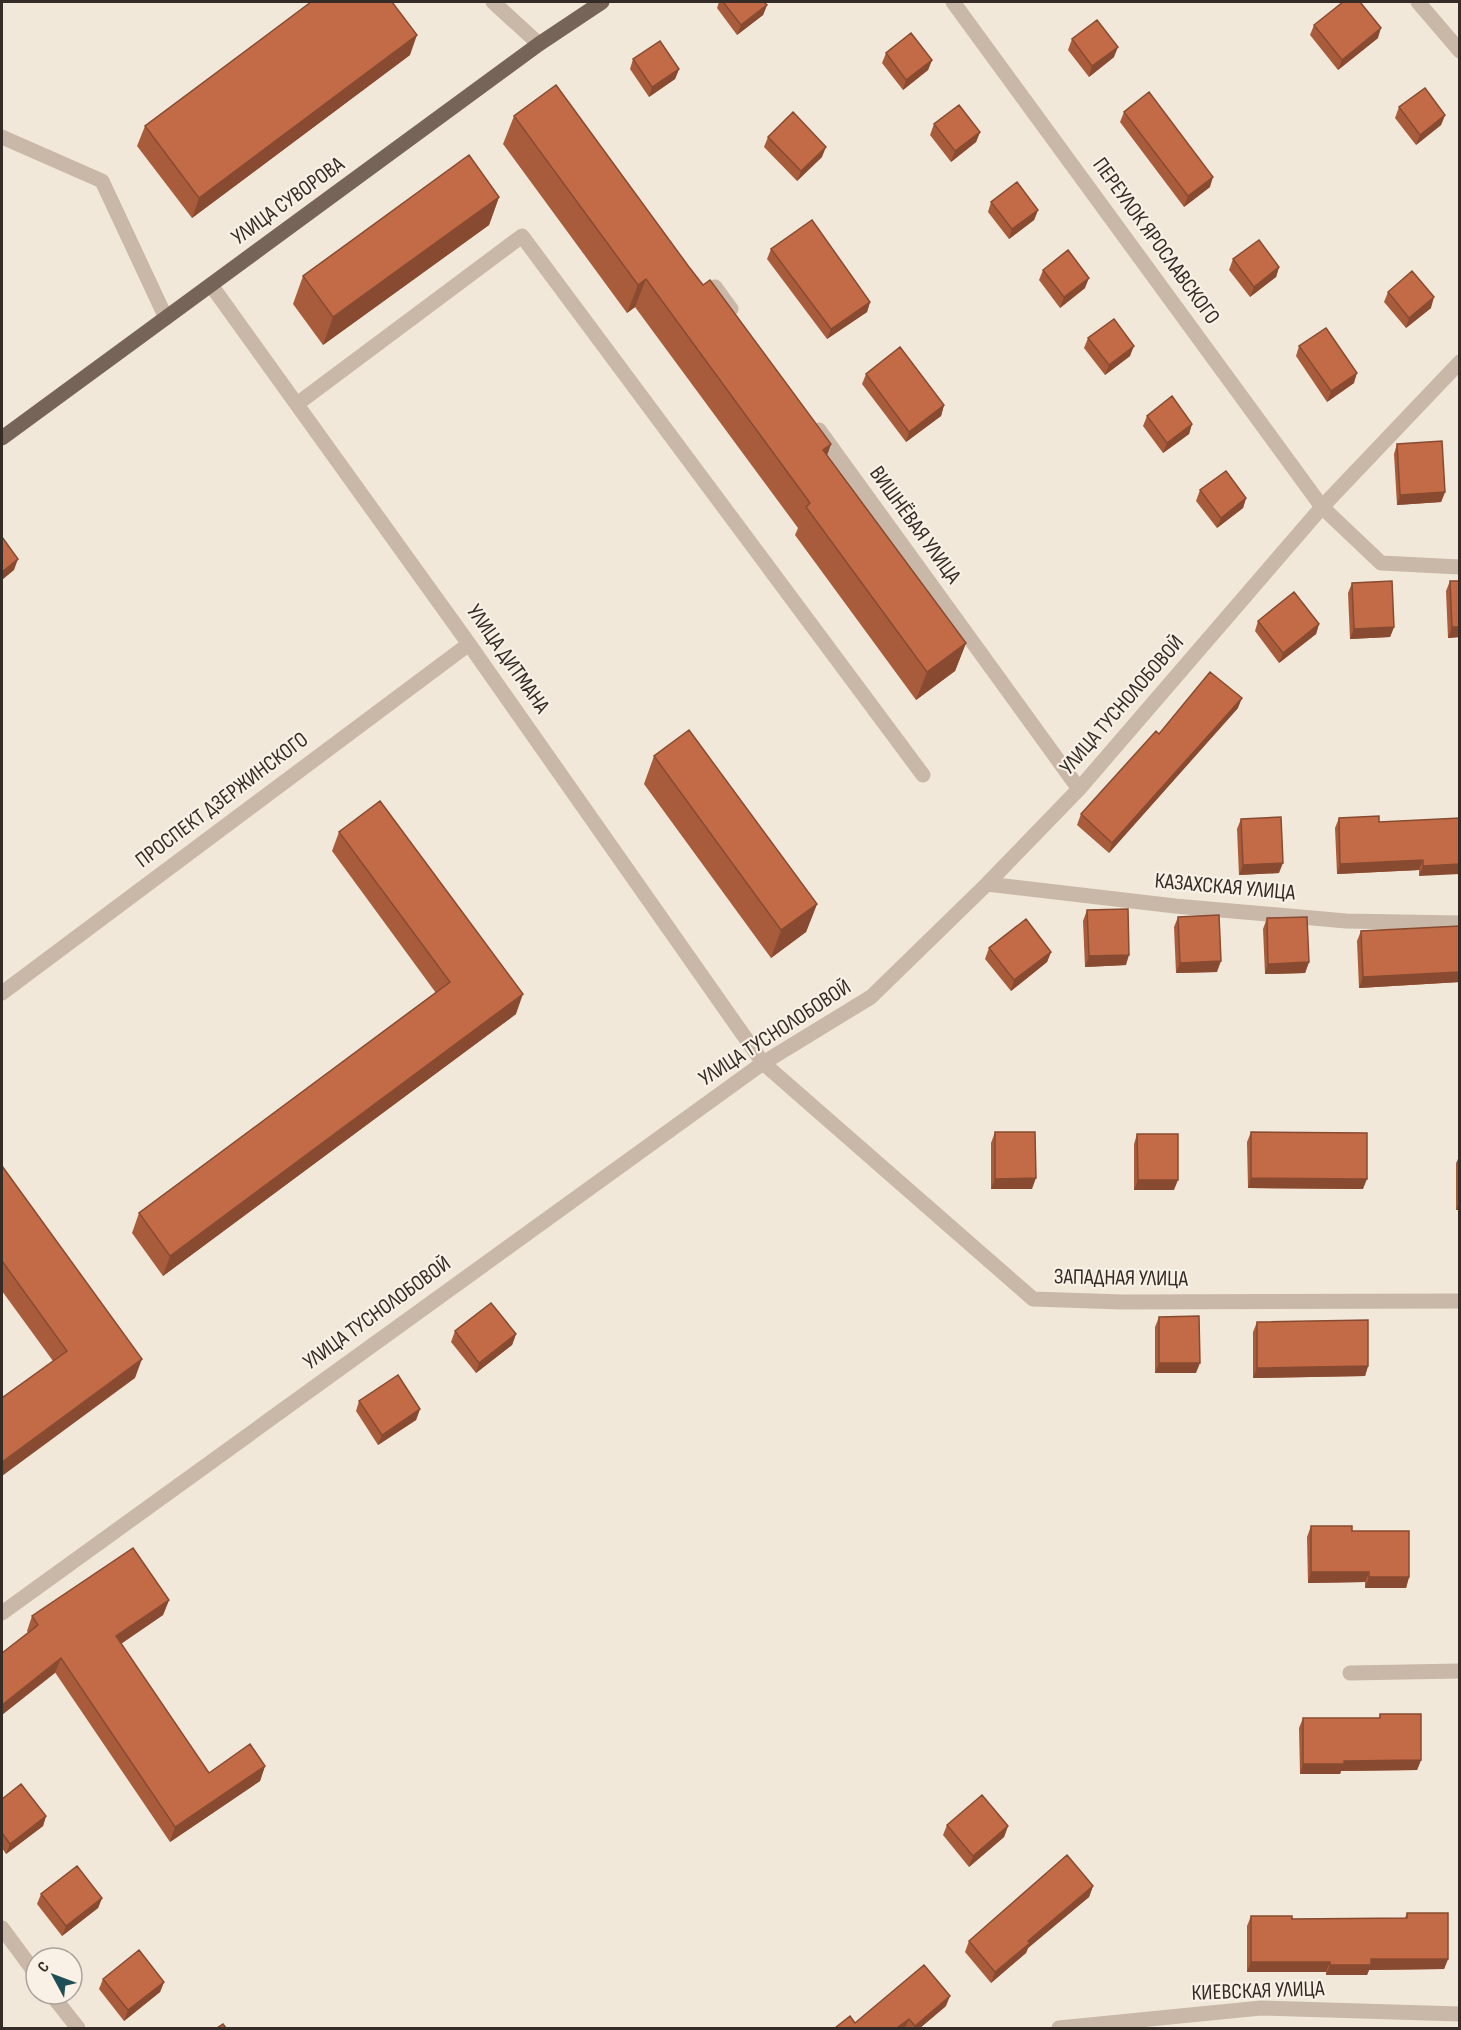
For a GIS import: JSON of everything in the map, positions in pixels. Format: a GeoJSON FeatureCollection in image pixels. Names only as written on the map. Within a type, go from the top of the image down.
{"type":"FeatureCollection","features":[{"type":"Feature","properties":{"kind":"main road","name":"УЛИЦА СУВОРОВА"},"geometry":{"type":"LineString","coordinates":[[2,438],[539,44],[602,2]]}},
{"type":"Feature","properties":{"kind":"street"},"geometry":{"type":"LineString","coordinates":[[493,2],[539,44]]}},
{"type":"Feature","properties":{"kind":"street","name":"ПЕРЕУЛОК ЯРОСЛАВСКОГО"},"geometry":{"type":"LineString","coordinates":[[952,2],[1322,507],[1381,563],[1460,567]]}},
{"type":"Feature","properties":{"kind":"street"},"geometry":{"type":"LineString","coordinates":[[1418,2],[1460,51]]}},
{"type":"Feature","properties":{"kind":"street"},"geometry":{"type":"LineString","coordinates":[[2,137],[102,181],[166,318]]}},
{"type":"Feature","properties":{"kind":"street"},"geometry":{"type":"LineString","coordinates":[[297,404],[522,236],[924,775]]}},
{"type":"Feature","properties":{"kind":"street","name":"УЛИЦА ДИТМАНА"},"geometry":{"type":"LineString","coordinates":[[211,285],[470,644],[763,1063]]}},
{"type":"Feature","properties":{"kind":"street"},"geometry":{"type":"LineString","coordinates":[[715,287],[743,325]]}},
{"type":"Feature","properties":{"kind":"street","name":"УЛИЦА ТУСНОЛОБОВОЙ"},"geometry":{"type":"LineString","coordinates":[[2,1612],[763,1063],[871,997],[987,884],[1079,789],[1322,507],[1460,362]]}},
{"type":"Feature","properties":{"kind":"street","name":"ВИШНЁВАЯ УЛИЦА"},"geometry":{"type":"LineString","coordinates":[[813,422],[1079,789]]}},
{"type":"Feature","properties":{"kind":"street","name":"ПРОСПЕКТ ДЗЕРЖИНСКОГО"},"geometry":{"type":"LineString","coordinates":[[2,993],[470,644]]}},
{"type":"Feature","properties":{"kind":"street","name":"КАЗАХСКАЯ УЛИЦА"},"geometry":{"type":"LineString","coordinates":[[987,884],[1175,906],[1346,921],[1460,922]]}},
{"type":"Feature","properties":{"kind":"street","name":"ЗАПАДНАЯ УЛИЦА"},"geometry":{"type":"LineString","coordinates":[[763,1063],[1033,1299],[1122,1302],[1460,1301]]}},
{"type":"Feature","properties":{"kind":"street"},"geometry":{"type":"LineString","coordinates":[[1350,1673],[1460,1671]]}},
{"type":"Feature","properties":{"kind":"street"},"geometry":{"type":"LineString","coordinates":[[2,1928],[24,1958]]}},
{"type":"Feature","properties":{"kind":"street"},"geometry":{"type":"LineString","coordinates":[[61,2006],[78,2028]]}},
{"type":"Feature","properties":{"kind":"street","name":"КИЕВСКАЯ УЛИЦА"},"geometry":{"type":"LineString","coordinates":[[1062,2028],[1262,2008],[1460,2014]]}},
{"type":"Feature","properties":{"kind":"building"},"geometry":{"type":"Polygon","coordinates":[[[311,2],[392,2],[417,35],[199,198],[145,126],[311,2]]]}},
{"type":"Feature","properties":{"kind":"building"},"geometry":{"type":"Polygon","coordinates":[[[723,2],[764,2],[767,5],[741,25],[723,2]]]}},
{"type":"Feature","properties":{"kind":"building"},"geometry":{"type":"Polygon","coordinates":[[[1343,2],[1360,2],[1381,28],[1342,60],[1314,25],[1343,2]]]}},
{"type":"Feature","properties":{"kind":"building"},"geometry":{"type":"Polygon","coordinates":[[[1097,20],[1118,47],[1092,66],[1072,39],[1097,20]]]}},
{"type":"Feature","properties":{"kind":"building"},"geometry":{"type":"Polygon","coordinates":[[[911,33],[932,60],[906,80],[886,53],[911,33]]]}},
{"type":"Feature","properties":{"kind":"building"},"geometry":{"type":"Polygon","coordinates":[[[660,41],[679,69],[652,87],[633,59],[660,41]]]}},
{"type":"Feature","properties":{"kind":"building"},"geometry":{"type":"Polygon","coordinates":[[[556,85],[689,267],[703,285],[710,280],[831,444],[823,450],[966,643],[927,672],[806,507],[810,503],[646,279],[638,285],[514,116],[556,85]]]}},
{"type":"Feature","properties":{"kind":"building"},"geometry":{"type":"Polygon","coordinates":[[[1425,88],[1445,115],[1420,135],[1399,107],[1425,88]]]}},
{"type":"Feature","properties":{"kind":"building"},"geometry":{"type":"Polygon","coordinates":[[[1149,92],[1213,177],[1188,196],[1124,112],[1149,92]]]}},
{"type":"Feature","properties":{"kind":"building"},"geometry":{"type":"Polygon","coordinates":[[[959,105],[980,132],[955,151],[934,124],[959,105]]]}},
{"type":"Feature","properties":{"kind":"building"},"geometry":{"type":"Polygon","coordinates":[[[793,112],[826,147],[801,171],[768,137],[793,112]]]}},
{"type":"Feature","properties":{"kind":"building"},"geometry":{"type":"Polygon","coordinates":[[[469,155],[499,197],[333,317],[303,276],[469,155]]]}},
{"type":"Feature","properties":{"kind":"building"},"geometry":{"type":"Polygon","coordinates":[[[1017,182],[1038,210],[1012,229],[991,202],[1017,182]]]}},
{"type":"Feature","properties":{"kind":"building"},"geometry":{"type":"Polygon","coordinates":[[[812,220],[870,302],[831,329],[771,249],[812,220]]]}},
{"type":"Feature","properties":{"kind":"building"},"geometry":{"type":"Polygon","coordinates":[[[1259,240],[1279,267],[1254,287],[1233,259],[1259,240]]]}},
{"type":"Feature","properties":{"kind":"building"},"geometry":{"type":"Polygon","coordinates":[[[1068,250],[1089,278],[1064,297],[1043,270],[1068,250]]]}},
{"type":"Feature","properties":{"kind":"building"},"geometry":{"type":"Polygon","coordinates":[[[1412,271],[1434,297],[1409,318],[1388,292],[1412,271]]]}},
{"type":"Feature","properties":{"kind":"building"},"geometry":{"type":"Polygon","coordinates":[[[1114,319],[1134,346],[1109,365],[1088,338],[1114,319]]]}},
{"type":"Feature","properties":{"kind":"building"},"geometry":{"type":"Polygon","coordinates":[[[1326,328],[1357,373],[1331,391],[1299,346],[1326,328]]]}},
{"type":"Feature","properties":{"kind":"building"},"geometry":{"type":"Polygon","coordinates":[[[900,347],[944,405],[909,432],[866,374],[900,347]]]}},
{"type":"Feature","properties":{"kind":"building"},"geometry":{"type":"Polygon","coordinates":[[[1172,396],[1192,424],[1167,443],[1147,416],[1172,396]]]}},
{"type":"Feature","properties":{"kind":"building"},"geometry":{"type":"Polygon","coordinates":[[[1442,441],[1445,492],[1400,495],[1397,444],[1442,441]]]}},
{"type":"Feature","properties":{"kind":"building"},"geometry":{"type":"Polygon","coordinates":[[[1226,471],[1246,498],[1221,518],[1200,490],[1226,471]]]}},
{"type":"Feature","properties":{"kind":"building"},"geometry":{"type":"Polygon","coordinates":[[[2,537],[18,559],[2,572],[2,537]]]}},
{"type":"Feature","properties":{"kind":"building"},"geometry":{"type":"Polygon","coordinates":[[[1392,581],[1394,627],[1354,629],[1352,583],[1392,581]]]}},
{"type":"Feature","properties":{"kind":"building"},"geometry":{"type":"Polygon","coordinates":[[[1450,581],[1460,581],[1460,627],[1452,627],[1450,581]]]}},
{"type":"Feature","properties":{"kind":"building"},"geometry":{"type":"Polygon","coordinates":[[[1294,592],[1319,624],[1283,653],[1258,621],[1294,592]]]}},
{"type":"Feature","properties":{"kind":"building"},"geometry":{"type":"Polygon","coordinates":[[[1210,672],[1242,698],[1112,843],[1081,814],[1156,731],[1159,734],[1210,672]]]}},
{"type":"Feature","properties":{"kind":"building"},"geometry":{"type":"Polygon","coordinates":[[[689,730],[817,904],[781,930],[654,756],[689,730]]]}},
{"type":"Feature","properties":{"kind":"building"},"geometry":{"type":"Polygon","coordinates":[[[380,801],[523,994],[170,1256],[139,1213],[450,982],[339,832],[380,801]]]}},
{"type":"Feature","properties":{"kind":"building"},"geometry":{"type":"Polygon","coordinates":[[[1379,816],[1379,822],[1460,818],[1460,864],[1423,866],[1423,860],[1340,864],[1339,818],[1379,816]]]}},
{"type":"Feature","properties":{"kind":"building"},"geometry":{"type":"Polygon","coordinates":[[[1281,817],[1283,863],[1243,865],[1241,819],[1281,817]]]}},
{"type":"Feature","properties":{"kind":"building"},"geometry":{"type":"Polygon","coordinates":[[[1128,909],[1129,955],[1089,956],[1087,910],[1128,909]]]}},
{"type":"Feature","properties":{"kind":"building"},"geometry":{"type":"Polygon","coordinates":[[[1219,915],[1221,961],[1180,963],[1178,917],[1219,915]]]}},
{"type":"Feature","properties":{"kind":"building"},"geometry":{"type":"Polygon","coordinates":[[[1307,917],[1309,962],[1268,964],[1267,918],[1307,917]]]}},
{"type":"Feature","properties":{"kind":"building"},"geometry":{"type":"Polygon","coordinates":[[[1026,919],[1051,952],[1014,980],[989,948],[1026,919]]]}},
{"type":"Feature","properties":{"kind":"building"},"geometry":{"type":"Polygon","coordinates":[[[1460,926],[1460,972],[1363,977],[1361,931],[1460,926]]]}},
{"type":"Feature","properties":{"kind":"building"},"geometry":{"type":"Polygon","coordinates":[[[995,1132],[1035,1132],[1036,1178],[995,1179],[995,1132]]]}},
{"type":"Feature","properties":{"kind":"building"},"geometry":{"type":"Polygon","coordinates":[[[1251,1132],[1367,1133],[1367,1179],[1251,1178],[1251,1132]]]}},
{"type":"Feature","properties":{"kind":"building"},"geometry":{"type":"Polygon","coordinates":[[[1137,1134],[1178,1134],[1178,1180],[1138,1180],[1137,1134]]]}},
{"type":"Feature","properties":{"kind":"building"},"geometry":{"type":"Polygon","coordinates":[[[2,1166],[142,1359],[2,1462],[2,1398],[67,1351],[2,1261],[2,1166]]]}},
{"type":"Feature","properties":{"kind":"building"},"geometry":{"type":"Polygon","coordinates":[[[491,1303],[516,1334],[479,1363],[455,1331],[491,1303]]]}},
{"type":"Feature","properties":{"kind":"building"},"geometry":{"type":"Polygon","coordinates":[[[1199,1316],[1200,1363],[1159,1363],[1159,1317],[1199,1316]]]}},
{"type":"Feature","properties":{"kind":"building"},"geometry":{"type":"Polygon","coordinates":[[[1368,1320],[1368,1366],[1257,1368],[1257,1322],[1368,1320]]]}},
{"type":"Feature","properties":{"kind":"building"},"geometry":{"type":"Polygon","coordinates":[[[398,1375],[420,1409],[382,1435],[359,1401],[398,1375]]]}},
{"type":"Feature","properties":{"kind":"building"},"geometry":{"type":"Polygon","coordinates":[[[1311,1526],[1352,1526],[1352,1531],[1409,1531],[1409,1577],[1369,1577],[1369,1572],[1311,1572],[1311,1526]]]}},
{"type":"Feature","properties":{"kind":"building"},"geometry":{"type":"Polygon","coordinates":[[[133,1548],[169,1600],[116,1636],[209,1773],[250,1744],[265,1766],[175,1827],[61,1658],[2,1705],[2,1653],[38,1625],[32,1616],[133,1548]]]}},
{"type":"Feature","properties":{"kind":"building"},"geometry":{"type":"Polygon","coordinates":[[[1380,1714],[1421,1714],[1421,1760],[1303,1764],[1303,1718],[1380,1718],[1380,1714]]]}},
{"type":"Feature","properties":{"kind":"building"},"geometry":{"type":"Polygon","coordinates":[[[21,1784],[46,1816],[10,1844],[2,1833],[2,1799],[21,1784]]]}},
{"type":"Feature","properties":{"kind":"building"},"geometry":{"type":"Polygon","coordinates":[[[982,1795],[1008,1826],[973,1856],[947,1825],[982,1795]]]}},
{"type":"Feature","properties":{"kind":"building"},"geometry":{"type":"Polygon","coordinates":[[[1067,1855],[1093,1886],[995,1972],[969,1941],[1067,1855]]]}},
{"type":"Feature","properties":{"kind":"building"},"geometry":{"type":"Polygon","coordinates":[[[77,1866],[102,1898],[66,1926],[41,1894],[77,1866]]]}},
{"type":"Feature","properties":{"kind":"building"},"geometry":{"type":"Polygon","coordinates":[[[1407,1913],[1448,1913],[1448,1959],[1371,1959],[1371,1965],[1330,1965],[1330,1962],[1251,1962],[1251,1916],[1292,1916],[1292,1919],[1407,1918],[1407,1913]]]}},
{"type":"Feature","properties":{"kind":"building"},"geometry":{"type":"Polygon","coordinates":[[[139,1950],[164,1982],[128,2010],[103,1979],[139,1950]]]}},
{"type":"Feature","properties":{"kind":"building"},"geometry":{"type":"Polygon","coordinates":[[[924,1965],[950,1996],[915,2026],[909,2019],[897,2028],[835,2028],[850,2016],[855,2023],[924,1965]]]}}]}
